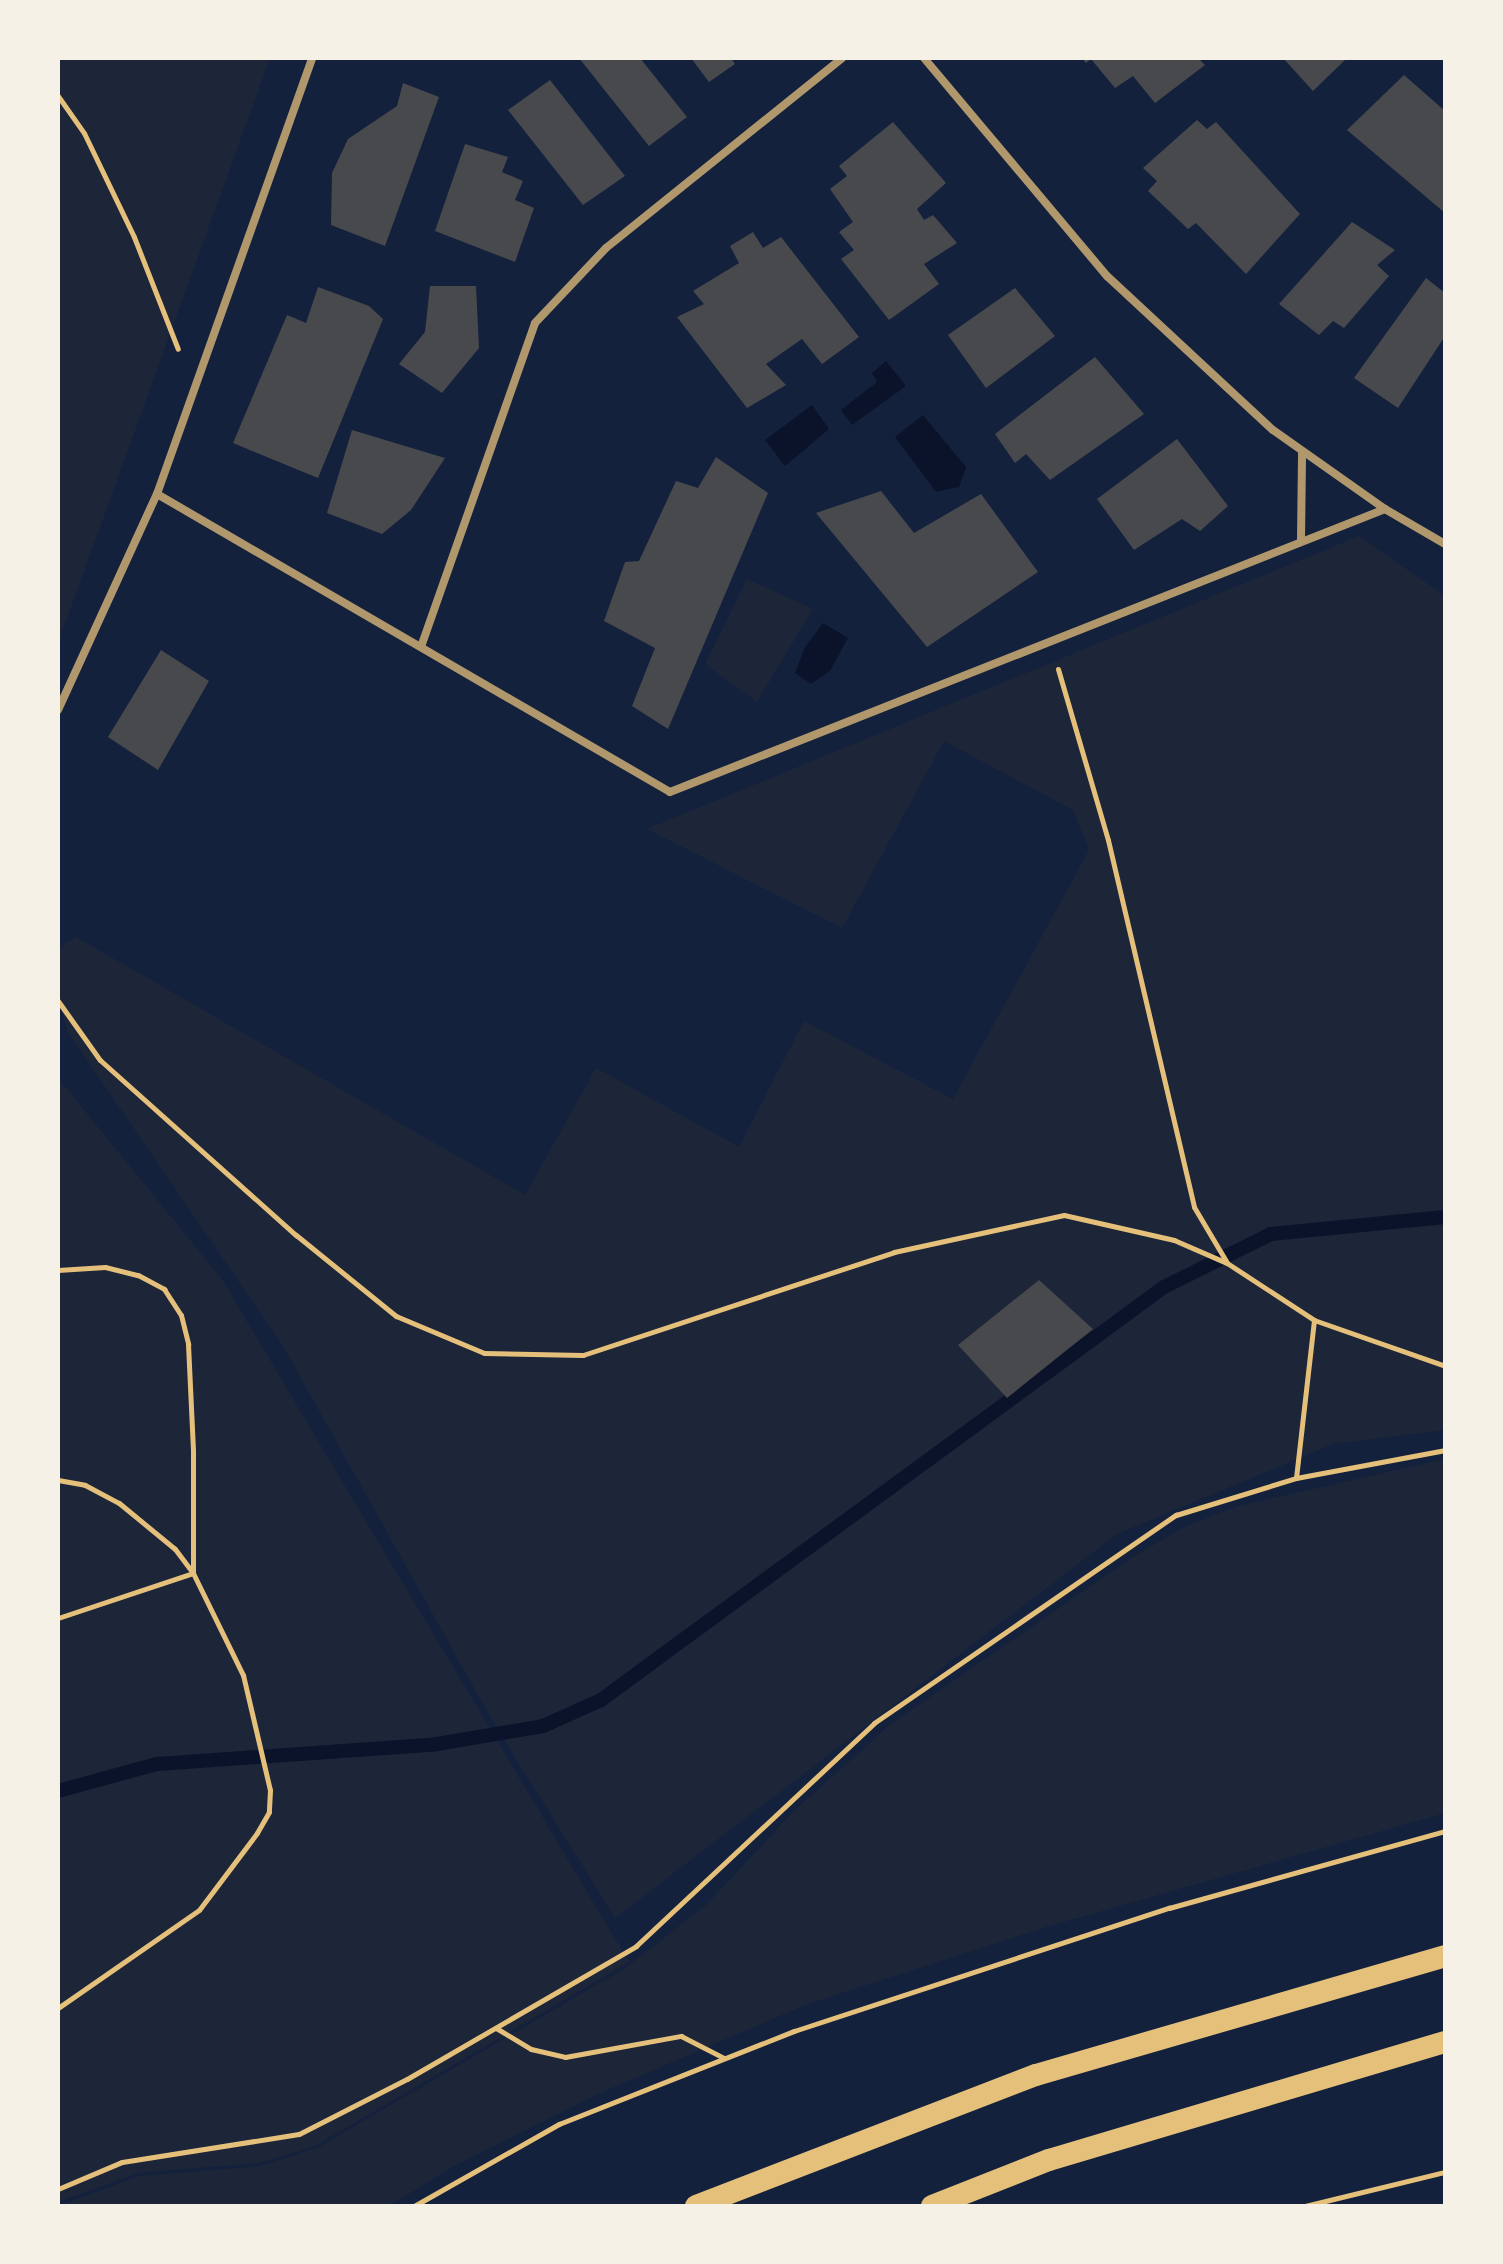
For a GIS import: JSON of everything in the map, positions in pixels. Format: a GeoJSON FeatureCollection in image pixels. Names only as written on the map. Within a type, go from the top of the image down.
{"type":"FeatureCollection","features":[{"type":"Feature","properties":{"kind":"highway"},"geometry":{"type":"LineString","coordinates":[[696,2206],[1036,2075],[1445,1956]]}},
{"type":"Feature","properties":{"kind":"highway"},"geometry":{"type":"LineString","coordinates":[[932,2206],[1049,2160],[1445,2042]]}},
{"type":"Feature","properties":{"kind":"street"},"geometry":{"type":"LineString","coordinates":[[58,710],[157,494],[312,58]]}},
{"type":"Feature","properties":{"kind":"street"},"geometry":{"type":"LineString","coordinates":[[422,644],[535,323],[606,248],[842,58]]}},
{"type":"Feature","properties":{"kind":"street"},"geometry":{"type":"LineString","coordinates":[[924,58],[1107,276],[1302,452],[1385,509],[1445,544]]}},
{"type":"Feature","properties":{"kind":"street"},"geometry":{"type":"LineString","coordinates":[[1301,539],[1302,452]]}},
{"type":"Feature","properties":{"kind":"street"},"geometry":{"type":"LineString","coordinates":[[157,494],[422,644],[670,792],[1301,539],[1385,509]]}},
{"type":"Feature","properties":{"kind":"path"},"geometry":{"type":"LineString","coordinates":[[58,96],[84,133],[134,237],[195,391]]}},
{"type":"Feature","properties":{"kind":"path"},"geometry":{"type":"LineString","coordinates":[[1050,641],[1108,840],[1194,1207],[1227,1263]]}},
{"type":"Feature","properties":{"kind":"path"},"geometry":{"type":"LineString","coordinates":[[58,1001],[100,1060],[296,1235],[396,1316],[484,1353],[583,1355],[894,1252],[1064,1215],[1174,1240],[1227,1263],[1314,1320],[1445,1366]]}},
{"type":"Feature","properties":{"kind":"path"},"geometry":{"type":"LineString","coordinates":[[58,1270],[105,1267],[138,1275],[164,1289],[181,1315],[188,1344],[193,1451],[193,1573]]}},
{"type":"Feature","properties":{"kind":"path"},"geometry":{"type":"LineString","coordinates":[[1296,1478],[1314,1320]]}},
{"type":"Feature","properties":{"kind":"path"},"geometry":{"type":"LineString","coordinates":[[58,2189],[122,2162],[299,2134],[496,2028],[636,1946],[874,1723],[1176,1515],[1296,1478],[1445,1450]]}},
{"type":"Feature","properties":{"kind":"path"},"geometry":{"type":"LineString","coordinates":[[58,1480],[85,1485],[119,1503],[175,1549],[193,1573],[239,1666],[265,1761],[269,1812],[236,1868],[199,1910],[58,2008]]}},
{"type":"Feature","properties":{"kind":"path"},"geometry":{"type":"LineString","coordinates":[[58,1618],[193,1573]]}},
{"type":"Feature","properties":{"kind":"path"},"geometry":{"type":"LineString","coordinates":[[414,2206],[559,2124],[794,2031],[1169,1908],[1445,1831]]}},
{"type":"Feature","properties":{"kind":"path"},"geometry":{"type":"LineString","coordinates":[[496,2028],[531,2049],[565,2057],[681,2036],[725,2058]]}},
{"type":"Feature","properties":{"kind":"path"},"geometry":{"type":"LineString","coordinates":[[1305,2206],[1445,2172]]}},
{"type":"Feature","properties":{"kind":"shaded area"},"geometry":{"type":"Polygon","coordinates":[[[58,58],[270,58],[58,643],[58,58]]]}},
{"type":"Feature","properties":{"kind":"shaded area"},"geometry":{"type":"Polygon","coordinates":[[[886,361],[906,386],[852,425],[841,410],[877,382],[872,373],[886,361]]]}},
{"type":"Feature","properties":{"kind":"shaded area"},"geometry":{"type":"Polygon","coordinates":[[[812,405],[829,429],[785,466],[765,440],[812,405]]]}},
{"type":"Feature","properties":{"kind":"shaded area"},"geometry":{"type":"Polygon","coordinates":[[[923,415],[966,467],[959,487],[936,492],[895,437],[923,415]]]}},
{"type":"Feature","properties":{"kind":"shaded area"},"geometry":{"type":"Polygon","coordinates":[[[1359,536],[1445,596],[1445,1430],[1333,1444],[1117,1534],[615,1918],[492,1720],[283,1346],[67,1031],[58,996],[58,948],[76,937],[525,1195],[596,1068],[739,1147],[804,1021],[953,1099],[1089,850],[1073,810],[944,741],[842,928],[647,829],[1359,536]]]}},
{"type":"Feature","properties":{"kind":"shaded area"},"geometry":{"type":"Polygon","coordinates":[[[747,579],[813,609],[757,702],[705,664],[747,579]]]}},
{"type":"Feature","properties":{"kind":"shaded area"},"geometry":{"type":"Polygon","coordinates":[[[823,623],[848,638],[830,671],[811,684],[795,673],[805,647],[823,623]]]}},
{"type":"Feature","properties":{"kind":"shaded area"},"geometry":{"type":"Polygon","coordinates":[[[58,1078],[221,1278],[629,1962],[315,2146],[260,2163],[138,2173],[58,2202],[58,1078]]]}},
{"type":"Feature","properties":{"kind":"shaded area"},"geometry":{"type":"Polygon","coordinates":[[[1445,1459],[1445,1813],[1046,1927],[805,2005],[598,2094],[454,2166],[389,2206],[58,2206],[139,2176],[260,2166],[317,2148],[627,1967],[706,1905],[796,1809],[891,1724],[1130,1559],[1182,1528],[1238,1506],[1445,1459]]]}},
{"type":"Feature","properties":{"kind":"building"},"geometry":{"type":"Polygon","coordinates":[[[579,58],[640,58],[687,117],[649,146],[579,58]]]}},
{"type":"Feature","properties":{"kind":"building"},"geometry":{"type":"Polygon","coordinates":[[[691,58],[731,58],[735,64],[709,82],[691,58]]]}},
{"type":"Feature","properties":{"kind":"building"},"geometry":{"type":"Polygon","coordinates":[[[1082,58],[1198,58],[1205,65],[1155,103],[1133,76],[1115,88],[1091,59],[1086,63],[1082,58]]]}},
{"type":"Feature","properties":{"kind":"building"},"geometry":{"type":"Polygon","coordinates":[[[1283,58],[1347,58],[1313,91],[1283,58]]]}},
{"type":"Feature","properties":{"kind":"building"},"geometry":{"type":"Polygon","coordinates":[[[1404,75],[1445,111],[1445,213],[1347,130],[1404,75]]]}},
{"type":"Feature","properties":{"kind":"building"},"geometry":{"type":"Polygon","coordinates":[[[550,80],[625,176],[583,205],[508,110],[550,80]]]}},
{"type":"Feature","properties":{"kind":"building"},"geometry":{"type":"Polygon","coordinates":[[[403,83],[439,97],[385,246],[331,225],[332,173],[348,139],[397,106],[403,83]]]}},
{"type":"Feature","properties":{"kind":"building"},"geometry":{"type":"Polygon","coordinates":[[[1197,120],[1207,129],[1216,122],[1300,214],[1246,274],[1196,223],[1188,229],[1148,191],[1157,181],[1143,168],[1197,120]]]}},
{"type":"Feature","properties":{"kind":"building"},"geometry":{"type":"Polygon","coordinates":[[[893,122],[946,183],[917,209],[924,220],[933,215],[957,243],[924,264],[939,284],[889,320],[841,259],[854,250],[839,232],[853,222],[830,189],[847,176],[839,166],[893,122]]]}},
{"type":"Feature","properties":{"kind":"building"},"geometry":{"type":"Polygon","coordinates":[[[465,144],[508,157],[502,172],[523,181],[515,200],[534,208],[515,262],[435,231],[465,144]]]}},
{"type":"Feature","properties":{"kind":"building"},"geometry":{"type":"Polygon","coordinates":[[[1352,222],[1395,250],[1377,265],[1389,276],[1344,328],[1333,321],[1319,335],[1279,304],[1352,222]]]}},
{"type":"Feature","properties":{"kind":"building"},"geometry":{"type":"Polygon","coordinates":[[[753,232],[763,248],[781,237],[859,337],[822,364],[802,339],[766,364],[786,385],[747,408],[677,317],[704,304],[693,291],[739,263],[730,246],[753,232]]]}},
{"type":"Feature","properties":{"kind":"building"},"geometry":{"type":"Polygon","coordinates":[[[1426,278],[1445,293],[1445,336],[1398,408],[1354,378],[1426,278]]]}},
{"type":"Feature","properties":{"kind":"building"},"geometry":{"type":"Polygon","coordinates":[[[430,286],[476,286],[479,348],[442,393],[399,364],[425,332],[430,286]]]}},
{"type":"Feature","properties":{"kind":"building"},"geometry":{"type":"Polygon","coordinates":[[[318,287],[369,306],[383,319],[318,478],[233,443],[287,315],[306,323],[318,287]]]}},
{"type":"Feature","properties":{"kind":"building"},"geometry":{"type":"Polygon","coordinates":[[[1015,288],[1055,336],[986,388],[948,335],[1015,288]]]}},
{"type":"Feature","properties":{"kind":"building"},"geometry":{"type":"Polygon","coordinates":[[[1095,357],[1144,414],[1050,480],[1026,454],[1015,463],[995,434],[1095,357]]]}},
{"type":"Feature","properties":{"kind":"building"},"geometry":{"type":"Polygon","coordinates":[[[352,430],[445,458],[411,510],[382,534],[327,513],[352,430]]]}},
{"type":"Feature","properties":{"kind":"building"},"geometry":{"type":"Polygon","coordinates":[[[1177,439],[1228,506],[1200,531],[1182,519],[1134,550],[1097,499],[1177,439]]]}},
{"type":"Feature","properties":{"kind":"building"},"geometry":{"type":"Polygon","coordinates":[[[716,457],[768,493],[668,729],[632,706],[655,648],[604,621],[625,562],[639,561],[676,481],[698,488],[716,457]]]}},
{"type":"Feature","properties":{"kind":"building"},"geometry":{"type":"Polygon","coordinates":[[[881,491],[914,533],[981,494],[1038,572],[927,647],[816,513],[881,491]]]}},
{"type":"Feature","properties":{"kind":"building"},"geometry":{"type":"Polygon","coordinates":[[[161,650],[209,681],[158,770],[108,737],[161,650]]]}},
{"type":"Feature","properties":{"kind":"building"},"geometry":{"type":"Polygon","coordinates":[[[1039,1280],[1093,1329],[1007,1398],[958,1345],[1039,1280]]]}},
{"type":"Feature","properties":{"kind":"waterway"},"geometry":{"type":"LineString","coordinates":[[58,1791],[157,1764],[431,1745],[543,1726],[601,1700],[1164,1287],[1271,1234],[1445,1217]]}}]}
